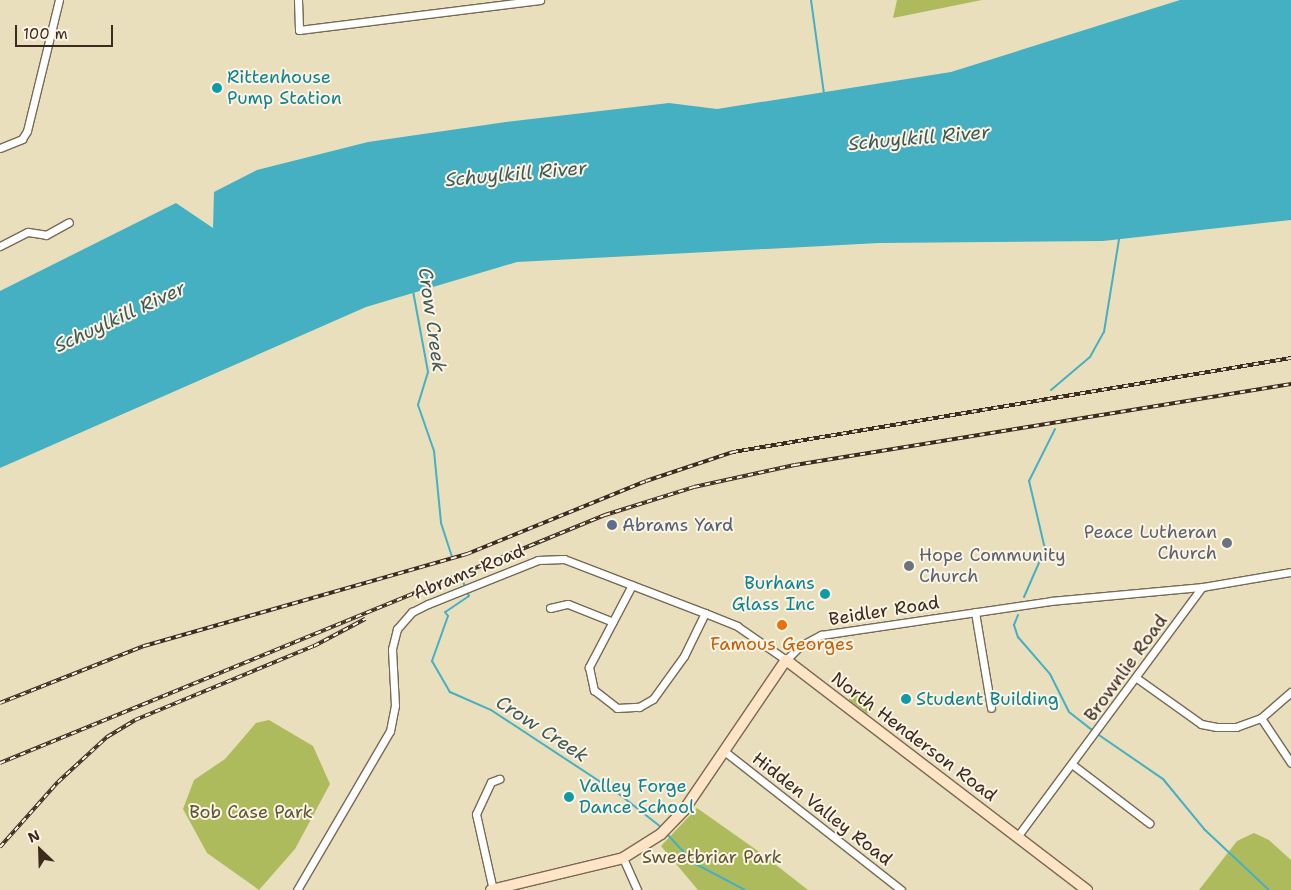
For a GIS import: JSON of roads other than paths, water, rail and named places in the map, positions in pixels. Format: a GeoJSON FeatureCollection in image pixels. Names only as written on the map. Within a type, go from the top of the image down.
{"type":"FeatureCollection","features":[{"type":"Feature","properties":{"kind":"street"},"geometry":{"type":"LineString","coordinates":[[0,148],[22,139],[27,131],[59,0]]}},
{"type":"Feature","properties":{"kind":"street"},"geometry":{"type":"LineString","coordinates":[[298,0],[299,30],[540,0]]}},
{"type":"Feature","properties":{"kind":"street"},"geometry":{"type":"LineString","coordinates":[[0,246],[28,232],[50,233],[69,222]]}},
{"type":"Feature","properties":{"kind":"street","name":"Abrams Road"},"geometry":{"type":"LineString","coordinates":[[297,890],[390,731],[395,705],[392,649],[398,629],[412,612],[471,587],[555,558],[632,585]]}},
{"type":"Feature","properties":{"kind":"street"},"geometry":{"type":"LineString","coordinates":[[1202,587],[1291,572]]}},
{"type":"Feature","properties":{"kind":"street"},"geometry":{"type":"LineString","coordinates":[[632,585],[594,654],[589,673],[604,702],[632,708],[653,699],[684,656],[705,613]]}},
{"type":"Feature","properties":{"kind":"street","name":"North Henderson Road"},"geometry":{"type":"LineString","coordinates":[[632,585],[737,626],[786,660],[1087,890]]}},
{"type":"Feature","properties":{"kind":"street","name":"Beidler Road"},"geometry":{"type":"LineString","coordinates":[[786,660],[800,646],[821,635],[975,612],[1202,587]]}},
{"type":"Feature","properties":{"kind":"street","name":"Brownlie Road"},"geometry":{"type":"LineString","coordinates":[[1017,837],[1138,679],[1202,587]]}},
{"type":"Feature","properties":{"kind":"street"},"geometry":{"type":"LineString","coordinates":[[550,608],[568,604],[613,622]]}},
{"type":"Feature","properties":{"kind":"street"},"geometry":{"type":"LineString","coordinates":[[975,612],[991,708]]}},
{"type":"Feature","properties":{"kind":"street"},"geometry":{"type":"LineString","coordinates":[[499,779],[491,782],[476,814],[492,890],[623,858],[665,831],[724,751],[786,660]]}},
{"type":"Feature","properties":{"kind":"street"},"geometry":{"type":"LineString","coordinates":[[1138,679],[1201,724],[1236,727],[1261,718],[1291,692]]}},
{"type":"Feature","properties":{"kind":"street"},"geometry":{"type":"LineString","coordinates":[[1261,718],[1291,763]]}},
{"type":"Feature","properties":{"kind":"street","name":"Hidden Valley Road"},"geometry":{"type":"LineString","coordinates":[[724,751],[901,890]]}},
{"type":"Feature","properties":{"kind":"street"},"geometry":{"type":"LineString","coordinates":[[1073,765],[1149,823]]}},
{"type":"Feature","properties":{"kind":"street"},"geometry":{"type":"LineString","coordinates":[[623,858],[637,890]]}},
{"type":"Feature","properties":{"kind":"water","name":"Schuylkill River"},"geometry":{"type":"Polygon","coordinates":[[[1180,0],[1291,0],[1291,220],[1103,241],[879,243],[517,262],[366,307],[0,468],[0,291],[176,203],[213,228],[214,192],[257,170],[368,142],[506,122],[669,103],[717,109],[951,72],[1180,0]]]}},
{"type":"Feature","properties":{"kind":"waterway"},"geometry":{"type":"LineString","coordinates":[[811,0],[824,94]]}},
{"type":"Feature","properties":{"kind":"waterway"},"geometry":{"type":"LineString","coordinates":[[1051,390],[1090,357],[1104,332],[1119,239]]}},
{"type":"Feature","properties":{"kind":"waterway","name":"Crow Creek"},"geometry":{"type":"LineString","coordinates":[[413,291],[428,372],[418,405],[434,451],[441,523],[452,556]]}},
{"type":"Feature","properties":{"kind":"waterway"},"geometry":{"type":"LineString","coordinates":[[1024,597],[1045,549],[1029,481],[1055,429]]}},
{"type":"Feature","properties":{"kind":"waterway","name":"Crow Creek"},"geometry":{"type":"LineString","coordinates":[[463,581],[465,587]]}},
{"type":"Feature","properties":{"kind":"waterway","name":"Crow Creek"},"geometry":{"type":"LineString","coordinates":[[467,592],[469,596],[445,612],[448,616],[432,661],[450,692],[491,710],[619,794],[662,828]]}},
{"type":"Feature","properties":{"kind":"waterway"},"geometry":{"type":"LineString","coordinates":[[1018,615],[1014,625],[1018,637],[1050,674],[1069,712],[1092,730]]}},
{"type":"Feature","properties":{"kind":"waterway"},"geometry":{"type":"LineString","coordinates":[[1096,733],[1163,779],[1204,829],[1269,890]]}},
{"type":"Feature","properties":{"kind":"waterway","name":"Crow Creek"},"geometry":{"type":"LineString","coordinates":[[667,834],[694,863],[745,890]]}},
{"type":"Feature","properties":{"kind":"railway"},"geometry":{"type":"LineString","coordinates":[[0,703],[144,646],[467,554],[646,481],[733,452],[1291,358]]}},
{"type":"Feature","properties":{"kind":"railway"},"geometry":{"type":"LineString","coordinates":[[0,763],[605,515],[694,487],[795,465],[1291,384]]}},
{"type":"Feature","properties":{"kind":"railway"},"geometry":{"type":"LineString","coordinates":[[0,847],[58,782],[107,737],[135,720],[314,646],[365,619]]}},
{"type":"Feature","properties":{"kind":"place","name":"Rittenhouse Pump Station"},"geometry":{"type":"Point","coordinates":[217,88]}},
{"type":"Feature","properties":{"kind":"place","name":"Abrams Yard"},"geometry":{"type":"Point","coordinates":[612,525]}},
{"type":"Feature","properties":{"kind":"place","name":"Peace Lutheran Church"},"geometry":{"type":"Point","coordinates":[1227,543]}},
{"type":"Feature","properties":{"kind":"place","name":"Hope Community Church"},"geometry":{"type":"Point","coordinates":[909,566]}},
{"type":"Feature","properties":{"kind":"place","name":"Burhans Glass Inc"},"geometry":{"type":"Point","coordinates":[825,594]}},
{"type":"Feature","properties":{"kind":"place","name":"Famous Georges"},"geometry":{"type":"Point","coordinates":[782,625]}},
{"type":"Feature","properties":{"kind":"place","name":"Student Building"},"geometry":{"type":"Point","coordinates":[906,699]}},
{"type":"Feature","properties":{"kind":"place","name":"Valley Forge Dance School"},"geometry":{"type":"Point","coordinates":[569,797]}},
{"type":"Feature","properties":{"kind":"park label","name":"Bob Case Park"},"geometry":{"type":"Point","coordinates":[251,812]}},
{"type":"Feature","properties":{"kind":"park label","name":"Sweetbriar Park"},"geometry":{"type":"Point","coordinates":[712,857]}}]}
